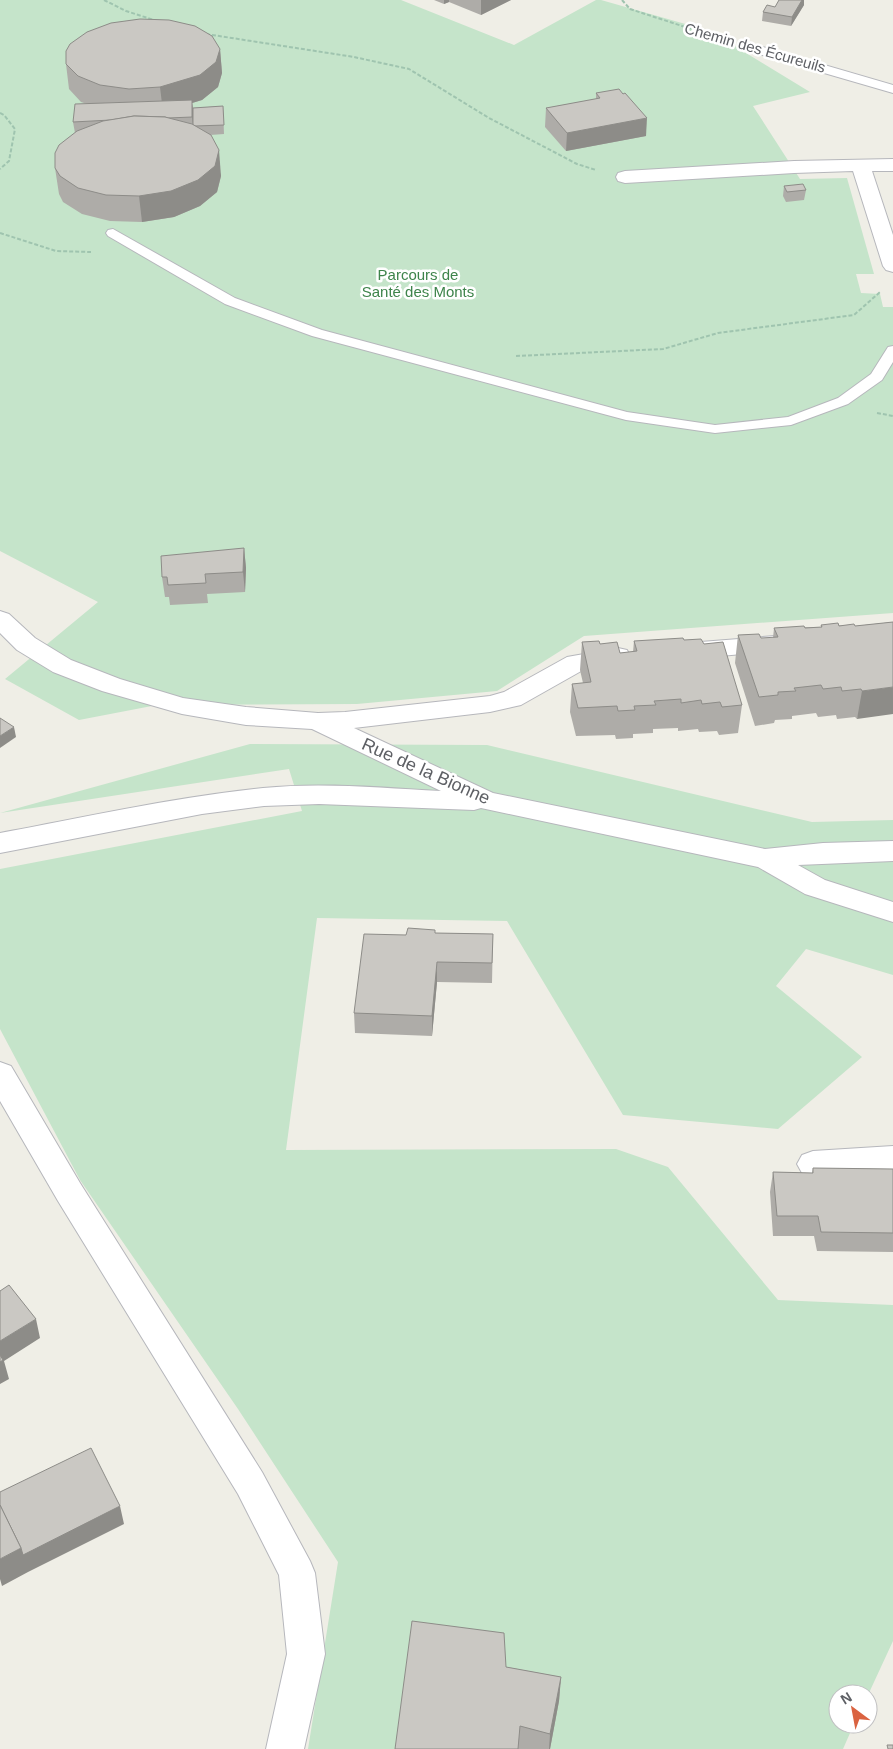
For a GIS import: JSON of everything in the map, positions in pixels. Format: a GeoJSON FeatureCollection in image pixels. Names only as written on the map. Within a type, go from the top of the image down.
{"type":"FeatureCollection","features":[{"type":"Feature","properties":{"kind":"street"},"geometry":{"type":"LineString","coordinates":[[625,177],[893,165]]}},
{"type":"Feature","properties":{"kind":"street"},"geometry":{"type":"LineString","coordinates":[[861,166],[893,266]]}},
{"type":"Feature","properties":{"kind":"street","name":"Rue de la Bionne"},"geometry":{"type":"LineString","coordinates":[[0,619],[26,644],[62,666],[111,685],[182,706],[246,716],[316,721],[487,801],[765,858],[815,887],[893,912]]}},
{"type":"Feature","properties":{"kind":"street"},"geometry":{"type":"LineString","coordinates":[[316,721],[345,721],[490,704],[512,699],[576,663],[603,657],[796,642]]}},
{"type":"Feature","properties":{"kind":"street"},"geometry":{"type":"LineString","coordinates":[[0,843],[202,805],[264,797],[319,795],[487,801]]}},
{"type":"Feature","properties":{"kind":"street"},"geometry":{"type":"LineString","coordinates":[[765,858],[823,853],[893,852]]}},
{"type":"Feature","properties":{"kind":"street"},"geometry":{"type":"LineString","coordinates":[[0,1074],[69,1192],[250,1484],[297,1573],[306,1654],[285,1749]]}},
{"type":"Feature","properties":{"kind":"street"},"geometry":{"type":"LineString","coordinates":[[813,1164],[893,1159]]}},
{"type":"Feature","properties":{"kind":"lane","name":"Chemin des Écureuils"},"geometry":{"type":"LineString","coordinates":[[756,49],[893,89]]}},
{"type":"Feature","properties":{"kind":"lane"},"geometry":{"type":"LineString","coordinates":[[113,233],[230,301],[317,333],[636,417],[715,429],[791,421],[843,401],[877,376],[893,350]]}},
{"type":"Feature","properties":{"kind":"path"},"geometry":{"type":"LineString","coordinates":[[104,0],[126,11],[162,22]]}},
{"type":"Feature","properties":{"kind":"path","name":"Chemin des Écureuils"},"geometry":{"type":"LineString","coordinates":[[622,0],[630,9],[756,49]]}},
{"type":"Feature","properties":{"kind":"path"},"geometry":{"type":"LineString","coordinates":[[198,33],[354,57],[409,69],[489,118],[577,164],[618,177],[625,177]]}},
{"type":"Feature","properties":{"kind":"path"},"geometry":{"type":"LineString","coordinates":[[0,113],[4,115],[15,129],[9,161],[0,169]]}},
{"type":"Feature","properties":{"kind":"path"},"geometry":{"type":"LineString","coordinates":[[0,233],[56,251],[97,253]]}},
{"type":"Feature","properties":{"kind":"path"},"geometry":{"type":"LineString","coordinates":[[514,356],[663,349],[718,333],[854,315],[886,286]]}},
{"type":"Feature","properties":{"kind":"green space","name":"Parcours de Santé des Monts"},"geometry":{"type":"Polygon","coordinates":[[[0,0],[401,0],[514,45],[596,0],[601,0],[710,31],[810,92],[753,106],[800,179],[847,178],[874,274],[856,274],[861,293],[880,294],[883,307],[893,307],[893,613],[584,636],[497,691],[357,704],[157,705],[79,720],[5,679],[98,602],[0,551],[0,0]]]}},
{"type":"Feature","properties":{"kind":"green space"},"geometry":{"type":"Polygon","coordinates":[[[250,744],[487,745],[812,822],[893,820],[893,975],[806,949],[776,986],[862,1057],[778,1129],[623,1115],[507,921],[317,918],[286,1150],[616,1149],[668,1167],[778,1300],[893,1305],[893,1641],[873,1684],[828,1684],[828,1734],[850,1734],[843,1749],[308,1749],[338,1562],[238,1409],[80,1180],[0,1029],[0,869],[302,811],[289,769],[0,813],[250,744]]]}},
{"type":"Feature","properties":{"kind":"building"},"geometry":{"type":"Polygon","coordinates":[[[779,0],[802,0],[792,17],[763,12],[767,5],[775,7],[779,0]]]}},
{"type":"Feature","properties":{"kind":"building"},"geometry":{"type":"Polygon","coordinates":[[[140,19],[169,20],[195,26],[212,36],[220,49],[216,62],[200,75],[160,87],[129,89],[100,85],[78,76],[66,64],[66,51],[70,44],[87,32],[111,23],[140,19]]]}},
{"type":"Feature","properties":{"kind":"building"},"geometry":{"type":"Polygon","coordinates":[[[619,89],[623,94],[625,93],[647,118],[567,133],[546,108],[600,98],[596,93],[619,89]]]}},
{"type":"Feature","properties":{"kind":"building"},"geometry":{"type":"Polygon","coordinates":[[[192,100],[192,117],[134,116],[111,120],[73,122],[75,104],[192,100]]]}},
{"type":"Feature","properties":{"kind":"building"},"geometry":{"type":"Polygon","coordinates":[[[223,106],[224,125],[193,125],[193,108],[223,106]]]}},
{"type":"Feature","properties":{"kind":"building"},"geometry":{"type":"Polygon","coordinates":[[[134,116],[165,117],[192,124],[211,135],[219,150],[215,166],[198,180],[171,191],[139,196],[106,195],[78,188],[60,176],[55,168],[55,153],[59,145],[77,131],[103,121],[134,116]]]}},
{"type":"Feature","properties":{"kind":"building"},"geometry":{"type":"Polygon","coordinates":[[[803,184],[806,190],[787,192],[784,186],[803,184]]]}},
{"type":"Feature","properties":{"kind":"building"},"geometry":{"type":"Polygon","coordinates":[[[244,548],[243,572],[205,574],[206,583],[168,585],[167,577],[162,577],[161,556],[244,548]]]}},
{"type":"Feature","properties":{"kind":"building"},"geometry":{"type":"Polygon","coordinates":[[[893,622],[893,687],[862,691],[861,689],[842,691],[841,687],[823,689],[821,685],[794,688],[796,691],[778,692],[778,695],[759,697],[738,635],[759,634],[761,638],[778,637],[774,628],[822,627],[821,625],[838,623],[839,626],[854,624],[855,626],[893,622]]]}},
{"type":"Feature","properties":{"kind":"building"},"geometry":{"type":"Polygon","coordinates":[[[683,638],[684,640],[701,639],[704,644],[723,642],[742,705],[722,707],[720,702],[702,704],[701,700],[681,703],[681,699],[654,701],[656,705],[634,706],[635,710],[618,711],[617,706],[578,708],[572,684],[591,682],[582,642],[599,641],[600,644],[617,642],[620,653],[637,651],[634,641],[683,638]]]}},
{"type":"Feature","properties":{"kind":"building"},"geometry":{"type":"Polygon","coordinates":[[[0,718],[14,727],[0,736],[0,718]]]}},
{"type":"Feature","properties":{"kind":"building"},"geometry":{"type":"Polygon","coordinates":[[[408,928],[435,930],[435,933],[493,934],[492,963],[437,962],[432,1016],[354,1013],[364,934],[406,935],[408,928]]]}},
{"type":"Feature","properties":{"kind":"building"},"geometry":{"type":"Polygon","coordinates":[[[813,1168],[893,1169],[893,1233],[821,1232],[818,1216],[777,1216],[773,1172],[813,1173],[813,1168]]]}},
{"type":"Feature","properties":{"kind":"building"},"geometry":{"type":"Polygon","coordinates":[[[9,1285],[36,1319],[0,1341],[0,1291],[9,1285]]]}},
{"type":"Feature","properties":{"kind":"building"},"geometry":{"type":"Polygon","coordinates":[[[91,1448],[120,1506],[23,1555],[0,1505],[0,1492],[91,1448]]]}},
{"type":"Feature","properties":{"kind":"building"},"geometry":{"type":"Polygon","coordinates":[[[0,1505],[21,1548],[0,1559],[0,1505]]]}},
{"type":"Feature","properties":{"kind":"building"},"geometry":{"type":"Polygon","coordinates":[[[412,1621],[504,1633],[506,1667],[561,1677],[550,1734],[520,1726],[518,1749],[395,1749],[412,1621]]]}},
{"type":"Feature","properties":{"kind":"building"},"geometry":{"type":"Polygon","coordinates":[[[887,1745],[893,1745],[893,1749],[888,1749],[887,1745]]]}}]}
